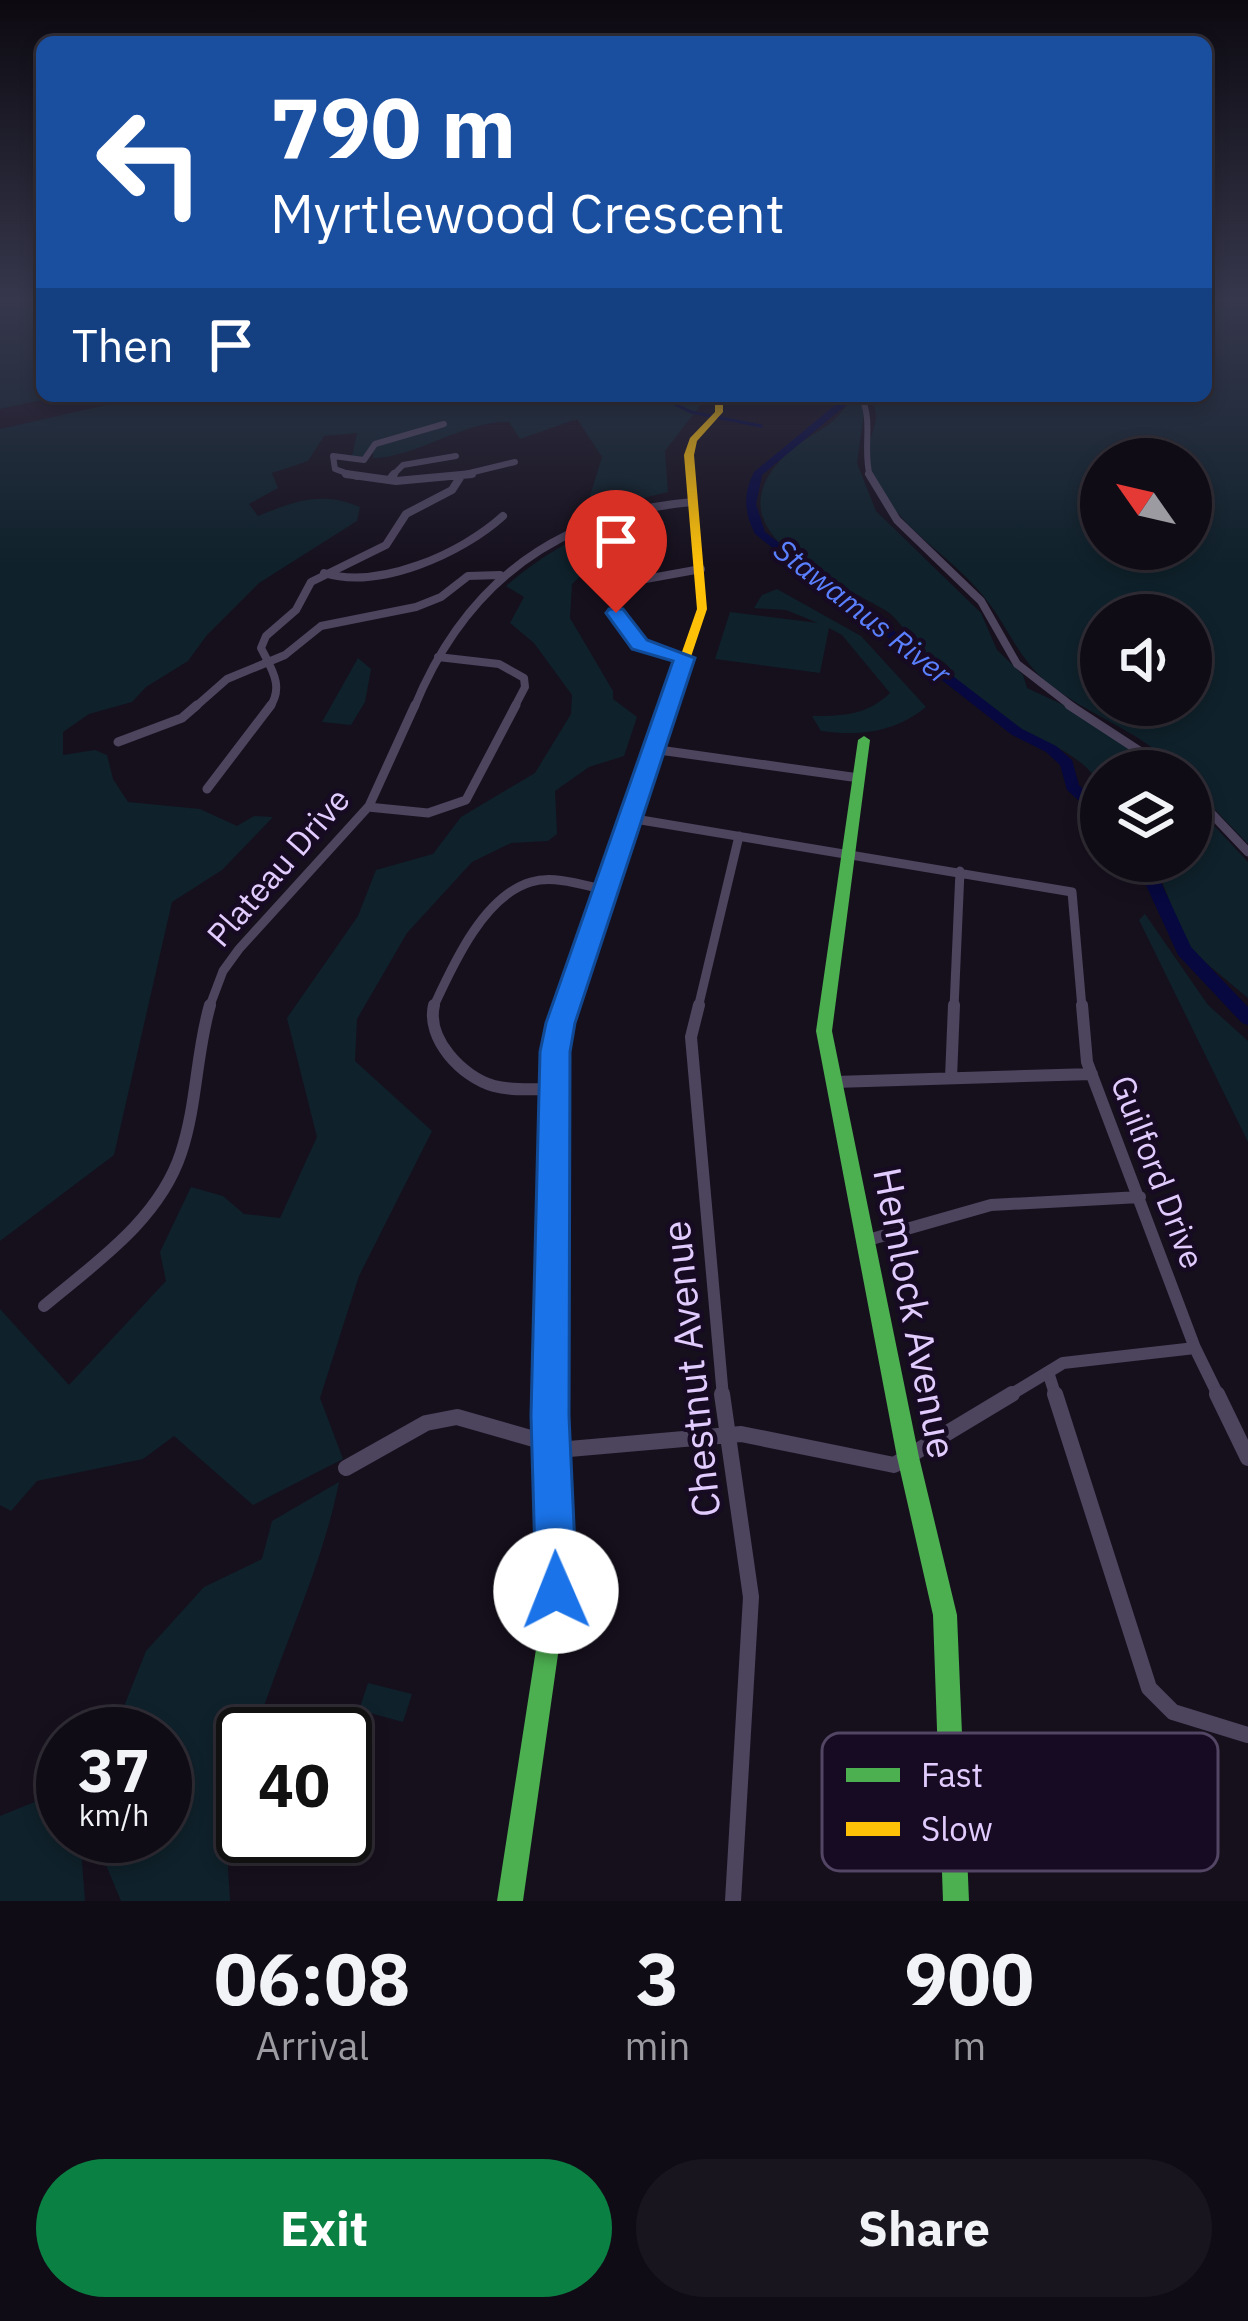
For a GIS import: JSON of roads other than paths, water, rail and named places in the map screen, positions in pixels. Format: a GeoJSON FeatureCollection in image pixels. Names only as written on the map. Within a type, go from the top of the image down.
{"type":"FeatureCollection","features":[{"type":"Feature","properties":{"kind":"street"},"geometry":{"type":"LineString","coordinates":[[510,1901],[554,1621],[550,1233],[557,1035],[702,609],[689,448],[719,412],[720,402]]}},
{"type":"Feature","properties":{"kind":"street"},"geometry":{"type":"LineString","coordinates":[[865,402],[870,415],[862,440],[865,461],[892,518],[983,604],[1006,651],[1024,672],[1146,750]]}},
{"type":"Feature","properties":{"kind":"street"},"geometry":{"type":"LineString","coordinates":[[445,424],[375,444],[364,460],[333,455],[339,474],[358,480],[461,476],[515,462]]}},
{"type":"Feature","properties":{"kind":"street"},"geometry":{"type":"LineString","coordinates":[[390,479],[403,465],[456,456]]}},
{"type":"Feature","properties":{"kind":"street"},"geometry":{"type":"LineString","coordinates":[[207,789],[275,700],[277,680],[266,662],[262,642],[291,616],[303,591],[324,572],[386,545],[406,514],[452,490],[461,476]]}},
{"type":"Feature","properties":{"kind":"street","name":"Plateau Drive"},"geometry":{"type":"LineString","coordinates":[[44,1306],[140,1220],[168,1183],[182,1151],[218,981],[239,950],[368,807],[438,657],[475,602],[500,575],[593,520],[637,506],[692,502]]}},
{"type":"Feature","properties":{"kind":"street"},"geometry":{"type":"LineString","coordinates":[[324,572],[354,582],[390,577],[491,527],[503,516]]}},
{"type":"Feature","properties":{"kind":"street"},"geometry":{"type":"LineString","coordinates":[[684,658],[640,644],[614,606],[624,590],[652,573],[701,569]]}},
{"type":"Feature","properties":{"kind":"street"},"geometry":{"type":"LineString","coordinates":[[118,742],[182,718],[227,679],[285,655],[329,622],[416,608],[441,597],[468,576],[500,575]]}},
{"type":"Feature","properties":{"kind":"street"},"geometry":{"type":"LineString","coordinates":[[368,807],[428,813],[466,800],[525,687],[524,678],[506,666],[438,657]]}},
{"type":"Feature","properties":{"kind":"street","name":"Hemlock Avenue"},"geometry":{"type":"LineString","coordinates":[[864,740],[824,1031],[908,1457],[945,1616],[950,1733]]}},
{"type":"Feature","properties":{"kind":"street"},"geometry":{"type":"LineString","coordinates":[[652,749],[859,778]]}},
{"type":"Feature","properties":{"kind":"street"},"geometry":{"type":"LineString","coordinates":[[1212,814],[1248,852]]}},
{"type":"Feature","properties":{"kind":"street"},"geometry":{"type":"LineString","coordinates":[[629,818],[960,871],[951,1078]]}},
{"type":"Feature","properties":{"kind":"street","name":"Chestnut Avenue"},"geometry":{"type":"LineString","coordinates":[[734,1901],[751,1597],[726,1435],[691,1037],[739,836]]}},
{"type":"Feature","properties":{"kind":"street","name":"Guilford Drive"},"geometry":{"type":"LineString","coordinates":[[960,871],[1072,892],[1082,1040],[1092,1074],[1196,1348],[1248,1458]]}},
{"type":"Feature","properties":{"kind":"street"},"geometry":{"type":"LineString","coordinates":[[554,1089],[505,1089],[477,1081],[437,1038],[431,1009],[493,908],[509,891],[542,880],[606,890]]}},
{"type":"Feature","properties":{"kind":"street"},"geometry":{"type":"LineString","coordinates":[[835,1082],[1092,1074]]}},
{"type":"Feature","properties":{"kind":"street"},"geometry":{"type":"LineString","coordinates":[[868,1240],[991,1205],[1140,1197]]}},
{"type":"Feature","properties":{"kind":"street"},"geometry":{"type":"LineString","coordinates":[[346,1468],[442,1418],[457,1417],[552,1446],[753,1435],[894,1465],[1073,1360],[1196,1348]]}},
{"type":"Feature","properties":{"kind":"street"},"geometry":{"type":"LineString","coordinates":[[1048,1372],[1149,1688],[1173,1712],[1248,1735]]}},
{"type":"Feature","properties":{"kind":"street","name":"Hemlock Avenue"},"geometry":{"type":"LineString","coordinates":[[955,1871],[956,1901]]}},
{"type":"Feature","properties":{"kind":"waterway"},"geometry":{"type":"LineString","coordinates":[[670,402],[691,412],[761,426]]}},
{"type":"Feature","properties":{"kind":"waterway","name":"Stawamus River"},"geometry":{"type":"LineString","coordinates":[[844,402],[758,474],[751,504],[760,534],[1017,732],[1051,749],[1067,763],[1072,787],[1080,794]]}},
{"type":"Feature","properties":{"kind":"waterway","name":"Stawamus River"},"geometry":{"type":"LineString","coordinates":[[1153,882],[1184,951],[1248,1018]]}}]}
